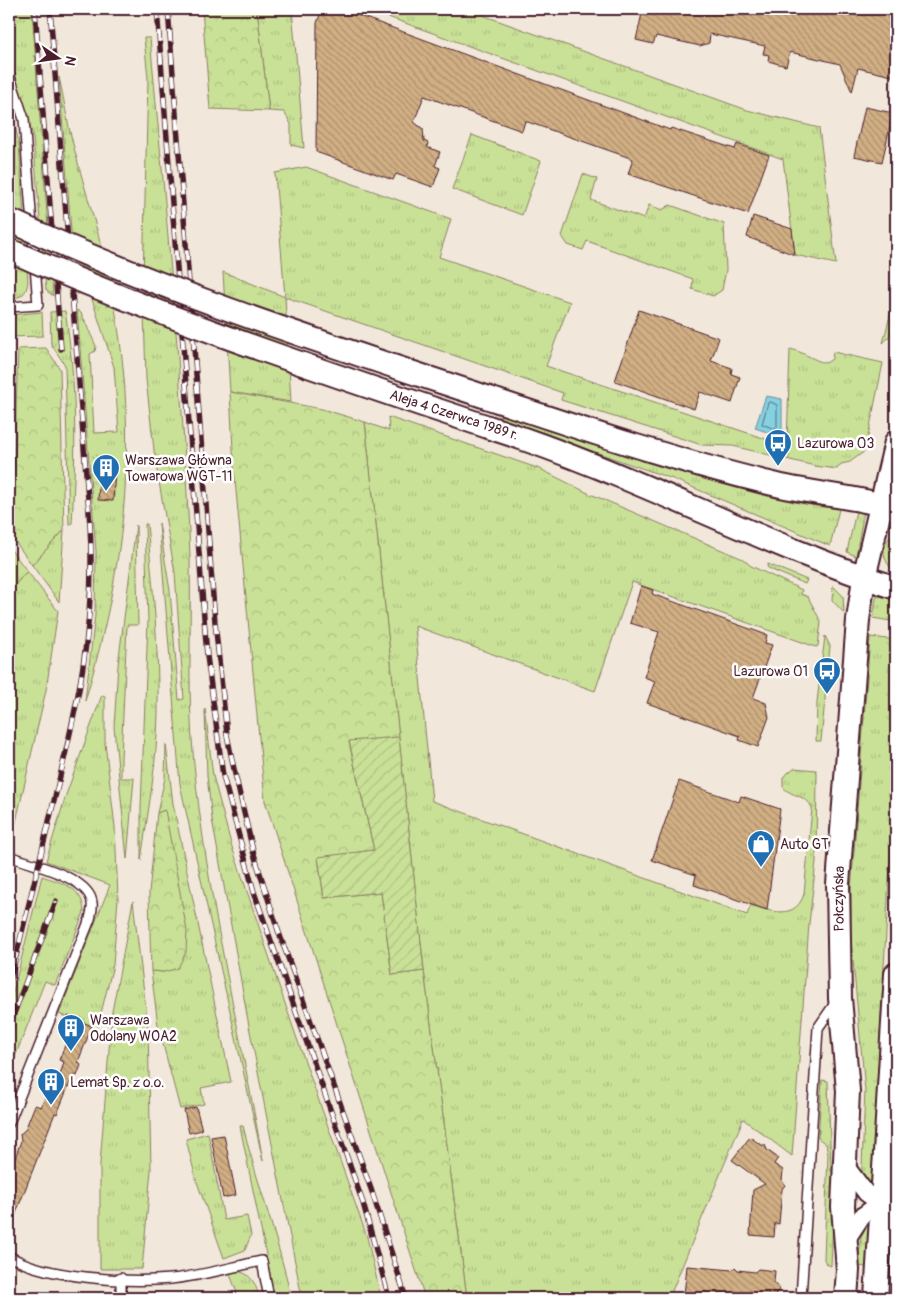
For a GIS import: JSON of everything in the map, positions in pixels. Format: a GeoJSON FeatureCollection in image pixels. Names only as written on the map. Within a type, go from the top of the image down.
{"type":"FeatureCollection","features":[{"type":"Feature","properties":{"kind":"main road","name":"Aleja 4 Czerwca 1989 r."},"geometry":{"type":"LineString","coordinates":[[9,220],[110,264],[206,302],[489,398],[700,466],[772,484],[889,506]]}},
{"type":"Feature","properties":{"kind":"main road","name":"Aleja 4 Czerwca 1989 r."},"geometry":{"type":"LineString","coordinates":[[9,250],[104,292],[221,336],[538,443],[864,578],[896,588]]}},
{"type":"Feature","properties":{"kind":"main road","name":"Połczyńska"},"geometry":{"type":"LineString","coordinates":[[846,1298],[848,1270],[843,1207],[848,1091],[840,998],[838,884],[854,664],[864,578],[889,506],[896,442]]}},
{"type":"Feature","properties":{"kind":"main road"},"geometry":{"type":"LineString","coordinates":[[876,1298],[879,1250],[891,1203],[890,1175],[896,974]]}},
{"type":"Feature","properties":{"kind":"street"},"geometry":{"type":"LineString","coordinates":[[845,1165],[866,1193],[891,1203]]}},
{"type":"Feature","properties":{"kind":"street"},"geometry":{"type":"LineString","coordinates":[[845,1242],[862,1216],[891,1203]]}},
{"type":"Feature","properties":{"kind":"street"},"geometry":{"type":"LineString","coordinates":[[879,1250],[896,1229]]}},
{"type":"Feature","properties":{"kind":"lane"},"geometry":{"type":"LineString","coordinates":[[9,74],[24,119],[38,305],[9,307]]}},
{"type":"Feature","properties":{"kind":"lane"},"geometry":{"type":"LineString","coordinates":[[9,856],[74,880],[86,889],[92,902],[90,919],[9,1123]]}},
{"type":"Feature","properties":{"kind":"lane"},"geometry":{"type":"LineString","coordinates":[[801,1298],[818,1028],[840,998]]}},
{"type":"Feature","properties":{"kind":"lane"},"geometry":{"type":"LineString","coordinates":[[9,1256],[19,1262],[43,1270],[122,1278],[170,1279],[262,1261],[269,1298]]}},
{"type":"Feature","properties":{"kind":"lane"},"geometry":{"type":"LineString","coordinates":[[121,1298],[122,1278]]}},
{"type":"Feature","properties":{"kind":"green space"},"geometry":{"type":"Polygon","coordinates":[[[9,9],[32,9],[53,296],[46,290],[33,137],[9,53],[9,9]]]}},
{"type":"Feature","properties":{"kind":"green space"},"geometry":{"type":"Polygon","coordinates":[[[202,9],[257,9],[269,111],[210,109],[202,9]]]}},
{"type":"Feature","properties":{"kind":"green space"},"geometry":{"type":"Polygon","coordinates":[[[257,9],[292,9],[304,148],[291,145],[291,124],[284,112],[269,111],[257,9]]]}},
{"type":"Feature","properties":{"kind":"green space"},"geometry":{"type":"Polygon","coordinates":[[[366,9],[481,9],[485,16],[747,110],[819,128],[836,264],[795,255],[783,159],[366,9]]]}},
{"type":"Feature","properties":{"kind":"green space"},"geometry":{"type":"Polygon","coordinates":[[[144,38],[150,38],[182,407],[190,560],[190,706],[194,764],[215,914],[263,1161],[180,784],[159,523],[170,591],[179,700],[184,699],[175,573],[155,459],[146,379],[143,280],[148,78],[144,38]]]}},
{"type":"Feature","properties":{"kind":"green space"},"geometry":{"type":"Polygon","coordinates":[[[59,77],[71,136],[111,287],[120,341],[125,393],[127,445],[125,496],[119,546],[111,597],[85,701],[95,615],[96,551],[77,310],[81,313],[96,346],[95,351],[90,354],[94,433],[119,432],[114,367],[90,293],[76,294],[59,77]]]}},
{"type":"Feature","properties":{"kind":"green space"},"geometry":{"type":"Polygon","coordinates":[[[9,100],[19,143],[28,281],[23,294],[17,298],[9,299],[9,100]]]}},
{"type":"Feature","properties":{"kind":"green space"},"geometry":{"type":"Polygon","coordinates":[[[472,135],[541,161],[522,215],[452,189],[472,135]]]}},
{"type":"Feature","properties":{"kind":"green space"},"geometry":{"type":"Polygon","coordinates":[[[306,167],[451,219],[439,257],[570,302],[546,366],[787,446],[790,349],[826,363],[832,359],[833,352],[883,363],[865,451],[850,462],[841,464],[837,469],[815,466],[733,446],[702,445],[561,400],[563,393],[285,297],[275,173],[306,167]]]}},
{"type":"Feature","properties":{"kind":"green space"},"geometry":{"type":"Polygon","coordinates":[[[583,174],[597,179],[591,200],[644,219],[649,205],[662,210],[670,205],[724,224],[726,270],[722,290],[713,296],[692,289],[693,279],[587,241],[583,250],[568,245],[562,236],[583,174]]]}},
{"type":"Feature","properties":{"kind":"green space"},"geometry":{"type":"Polygon","coordinates":[[[223,272],[285,297],[291,402],[230,392],[223,272]]]}},
{"type":"Feature","properties":{"kind":"green space"},"geometry":{"type":"Polygon","coordinates":[[[896,292],[896,313],[893,327],[888,338],[883,343],[896,292]]]}},
{"type":"Feature","properties":{"kind":"green space"},"geometry":{"type":"Polygon","coordinates":[[[65,311],[74,390],[74,470],[72,523],[69,525],[65,365],[51,344],[50,312],[65,311]]]}},
{"type":"Feature","properties":{"kind":"green space"},"geometry":{"type":"Polygon","coordinates":[[[42,312],[43,336],[9,337],[9,315],[42,312]]]}},
{"type":"Feature","properties":{"kind":"green space"},"geometry":{"type":"Polygon","coordinates":[[[46,348],[60,369],[64,530],[32,565],[9,533],[9,501],[13,501],[18,349],[46,348]]]}},
{"type":"Feature","properties":{"kind":"green space"},"geometry":{"type":"Polygon","coordinates":[[[230,392],[322,409],[365,422],[399,737],[349,742],[374,850],[318,858],[324,898],[381,892],[392,975],[424,971],[467,1298],[425,1298],[265,801],[234,469],[230,392]]]}},
{"type":"Feature","properties":{"kind":"green space"},"geometry":{"type":"Polygon","coordinates":[[[500,411],[723,484],[792,502],[839,509],[830,546],[673,479],[500,419],[500,411]]]}},
{"type":"Feature","properties":{"kind":"green space"},"geometry":{"type":"Polygon","coordinates":[[[388,417],[540,469],[588,493],[743,559],[751,566],[802,590],[801,594],[808,597],[821,622],[818,646],[816,647],[632,582],[595,691],[415,626],[432,801],[747,915],[751,905],[767,910],[789,911],[795,908],[804,894],[812,808],[803,798],[790,793],[783,787],[783,777],[794,768],[816,770],[816,861],[809,924],[792,1156],[743,1119],[669,1298],[513,1298],[495,1292],[495,1298],[467,1298],[424,971],[365,422],[389,431],[388,417]]]}},
{"type":"Feature","properties":{"kind":"green space"},"geometry":{"type":"Polygon","coordinates":[[[856,511],[864,511],[856,556],[847,552],[856,511]]]}},
{"type":"Feature","properties":{"kind":"green space"},"geometry":{"type":"Polygon","coordinates":[[[145,524],[147,524],[155,618],[158,713],[154,769],[141,860],[148,620],[145,524]]]}},
{"type":"Feature","properties":{"kind":"green space"},"geometry":{"type":"Polygon","coordinates":[[[136,525],[138,625],[127,625],[121,759],[121,778],[134,778],[127,859],[114,727],[118,665],[136,525]]]}},
{"type":"Feature","properties":{"kind":"green space"},"geometry":{"type":"Polygon","coordinates":[[[64,530],[59,602],[32,565],[64,530]]]}},
{"type":"Feature","properties":{"kind":"green space"},"geometry":{"type":"Polygon","coordinates":[[[896,532],[896,572],[887,563],[884,552],[887,541],[896,532]]]}},
{"type":"Feature","properties":{"kind":"green space"},"geometry":{"type":"Polygon","coordinates":[[[9,547],[27,571],[14,586],[9,600],[9,547]]]}},
{"type":"Feature","properties":{"kind":"green space"},"geometry":{"type":"Polygon","coordinates":[[[768,564],[807,580],[805,584],[772,570],[767,567],[768,564]]]}},
{"type":"Feature","properties":{"kind":"green space"},"geometry":{"type":"Polygon","coordinates":[[[27,571],[58,611],[46,690],[10,848],[9,655],[11,622],[9,600],[14,586],[27,571]]]}},
{"type":"Feature","properties":{"kind":"green space"},"geometry":{"type":"Polygon","coordinates":[[[833,586],[843,596],[844,613],[832,600],[833,586]]]}},
{"type":"Feature","properties":{"kind":"green space"},"geometry":{"type":"Polygon","coordinates":[[[879,596],[896,599],[896,622],[873,618],[876,598],[879,596]]]}},
{"type":"Feature","properties":{"kind":"green space"},"geometry":{"type":"Polygon","coordinates":[[[825,636],[830,646],[821,741],[816,741],[817,702],[825,636]]]}},
{"type":"Feature","properties":{"kind":"green space"},"geometry":{"type":"Polygon","coordinates":[[[870,637],[896,640],[896,760],[871,1190],[862,1176],[865,1090],[851,939],[851,891],[870,637]]]}},
{"type":"Feature","properties":{"kind":"green space"},"geometry":{"type":"Polygon","coordinates":[[[102,695],[105,696],[105,743],[115,827],[118,898],[113,965],[97,1029],[59,1014],[110,885],[46,861],[66,795],[102,695]]]}},
{"type":"Feature","properties":{"kind":"green space"},"geometry":{"type":"Polygon","coordinates":[[[205,709],[213,776],[231,844],[367,1237],[381,1298],[302,1298],[249,1026],[212,819],[207,776],[205,709]]]}},
{"type":"Feature","properties":{"kind":"green space"},"geometry":{"type":"Polygon","coordinates":[[[399,737],[424,971],[392,975],[381,892],[324,898],[318,857],[374,850],[349,741],[399,737]]]}},
{"type":"Feature","properties":{"kind":"green space"},"geometry":{"type":"Polygon","coordinates":[[[166,744],[173,804],[231,1082],[201,1088],[204,1104],[180,1109],[158,1025],[151,971],[164,972],[165,810],[157,813],[165,778],[166,744]]]}},
{"type":"Feature","properties":{"kind":"green space"},"geometry":{"type":"Polygon","coordinates":[[[165,810],[187,931],[186,952],[178,968],[164,972],[151,971],[149,893],[157,813],[165,810]]]}},
{"type":"Feature","properties":{"kind":"green space"},"geometry":{"type":"Polygon","coordinates":[[[42,876],[64,884],[76,891],[83,904],[84,912],[55,985],[45,981],[9,1072],[9,1041],[15,1025],[9,1023],[9,1008],[42,876]]]}},
{"type":"Feature","properties":{"kind":"green space"},"geometry":{"type":"Polygon","coordinates":[[[133,901],[148,1026],[151,1170],[142,1269],[100,1269],[100,1164],[112,1012],[133,901]]]}},
{"type":"Feature","properties":{"kind":"green space"},"geometry":{"type":"Polygon","coordinates":[[[822,1080],[828,1081],[831,1171],[835,1173],[831,1266],[826,1264],[824,1259],[828,1154],[826,1144],[818,1138],[822,1080]]]}},
{"type":"Feature","properties":{"kind":"green space"},"geometry":{"type":"Polygon","coordinates":[[[240,1126],[243,1126],[291,1298],[276,1298],[274,1294],[240,1126]]]}},
{"type":"Feature","properties":{"kind":"green space"},"geometry":{"type":"Polygon","coordinates":[[[208,1133],[224,1220],[247,1216],[251,1235],[245,1250],[224,1258],[196,1179],[186,1139],[208,1133]]]}},
{"type":"Feature","properties":{"kind":"green space"},"geometry":{"type":"Polygon","coordinates":[[[869,1221],[866,1267],[858,1266],[861,1237],[869,1221]]]}},
{"type":"Feature","properties":{"kind":"green space"},"geometry":{"type":"Polygon","coordinates":[[[236,1271],[246,1274],[256,1287],[259,1298],[239,1298],[229,1272],[236,1271]]]}},
{"type":"Feature","properties":{"kind":"water"},"geometry":{"type":"Polygon","coordinates":[[[766,396],[782,399],[782,437],[755,428],[766,396]]]}},
{"type":"Feature","properties":{"kind":"building"},"geometry":{"type":"Polygon","coordinates":[[[322,9],[341,9],[670,130],[671,128],[735,149],[737,144],[769,155],[748,214],[628,174],[633,159],[525,121],[522,131],[424,96],[414,122],[423,129],[424,141],[428,143],[427,147],[440,152],[435,166],[440,168],[433,187],[396,174],[393,180],[316,152],[317,23],[322,9]]]}},
{"type":"Feature","properties":{"kind":"building"},"geometry":{"type":"Polygon","coordinates":[[[643,9],[896,9],[896,77],[858,68],[852,92],[840,64],[790,52],[786,66],[768,61],[769,55],[763,54],[765,46],[710,34],[709,43],[700,46],[656,36],[653,44],[636,40],[643,9]]]}},
{"type":"Feature","properties":{"kind":"building"},"geometry":{"type":"Polygon","coordinates":[[[865,107],[893,113],[882,162],[854,156],[865,107]]]}},
{"type":"Feature","properties":{"kind":"building"},"geometry":{"type":"Polygon","coordinates":[[[753,216],[792,229],[795,255],[747,237],[753,216]]]}},
{"type":"Feature","properties":{"kind":"building"},"geometry":{"type":"Polygon","coordinates":[[[639,310],[719,338],[711,361],[732,368],[731,374],[740,377],[732,403],[700,392],[694,409],[615,381],[639,310]]]}},
{"type":"Feature","properties":{"kind":"building","name":"Warszawa Główna Towarowa WGT-11"},"geometry":{"type":"Polygon","coordinates":[[[100,470],[115,470],[113,501],[98,500],[100,470]]]}},
{"type":"Feature","properties":{"kind":"building"},"geometry":{"type":"Polygon","coordinates":[[[641,586],[653,590],[652,594],[767,635],[765,643],[772,645],[753,698],[766,703],[769,717],[758,747],[739,740],[740,736],[647,703],[655,681],[644,677],[659,632],[630,623],[641,586]]]}},
{"type":"Feature","properties":{"kind":"building"},"geometry":{"type":"Polygon","coordinates":[[[679,781],[739,802],[741,796],[780,809],[767,910],[694,885],[696,875],[652,860],[679,781]]]}},
{"type":"Feature","properties":{"kind":"building"},"geometry":{"type":"Polygon","coordinates":[[[68,1016],[92,1026],[78,1062],[81,1065],[77,1076],[73,1075],[57,1114],[55,1113],[9,1231],[9,1175],[21,1141],[20,1134],[25,1130],[35,1105],[41,1107],[47,1093],[51,1094],[60,1075],[64,1062],[59,1060],[68,1038],[61,1035],[68,1016]]]}},
{"type":"Feature","properties":{"kind":"building"},"geometry":{"type":"Polygon","coordinates":[[[196,1107],[202,1130],[189,1133],[184,1110],[196,1107]]]}},
{"type":"Feature","properties":{"kind":"building"},"geometry":{"type":"Polygon","coordinates":[[[224,1135],[236,1195],[223,1198],[211,1137],[224,1135]]]}},
{"type":"Feature","properties":{"kind":"building"},"geometry":{"type":"Polygon","coordinates":[[[750,1137],[761,1145],[765,1145],[767,1150],[778,1158],[774,1164],[783,1170],[782,1181],[785,1185],[782,1189],[779,1224],[775,1223],[774,1237],[750,1235],[753,1190],[765,1184],[732,1160],[750,1137]]]}},
{"type":"Feature","properties":{"kind":"building"},"geometry":{"type":"Polygon","coordinates":[[[687,1266],[732,1270],[735,1267],[738,1270],[755,1272],[758,1269],[775,1271],[774,1282],[780,1289],[776,1293],[775,1298],[724,1298],[684,1295],[687,1266]]]}},
{"type":"Feature","properties":{"kind":"railway"},"geometry":{"type":"LineString","coordinates":[[35,9],[61,349]]}},
{"type":"Feature","properties":{"kind":"railway"},"geometry":{"type":"LineString","coordinates":[[9,985],[77,703],[83,668],[90,599],[90,525],[50,9]]}},
{"type":"Feature","properties":{"kind":"railway"},"geometry":{"type":"LineString","coordinates":[[157,9],[207,656],[223,776],[254,892],[363,1203],[389,1298]]}},
{"type":"Feature","properties":{"kind":"railway"},"geometry":{"type":"LineString","coordinates":[[168,9],[215,622],[227,735],[253,851],[278,930],[371,1189],[406,1298]]}},
{"type":"Feature","properties":{"kind":"railway"},"geometry":{"type":"LineString","coordinates":[[9,1027],[56,901]]}},
{"type":"Feature","properties":{"kind":"place","name":"Lazurowa 03"},"geometry":{"type":"Point","coordinates":[778,467]}},
{"type":"Feature","properties":{"kind":"place","name":"Warszawa Główna Towarowa WGT-11"},"geometry":{"type":"Point","coordinates":[106,492]}},
{"type":"Feature","properties":{"kind":"place","name":"Lazurowa 01"},"geometry":{"type":"Point","coordinates":[827,695]}},
{"type":"Feature","properties":{"kind":"place","name":"Auto GT"},"geometry":{"type":"Point","coordinates":[761,868]}},
{"type":"Feature","properties":{"kind":"place","name":"Warszawa Odolany WOA2"},"geometry":{"type":"Point","coordinates":[71,1052]}},
{"type":"Feature","properties":{"kind":"place","name":"Lemat Sp. z o.o."},"geometry":{"type":"Point","coordinates":[51,1106]}}]}
